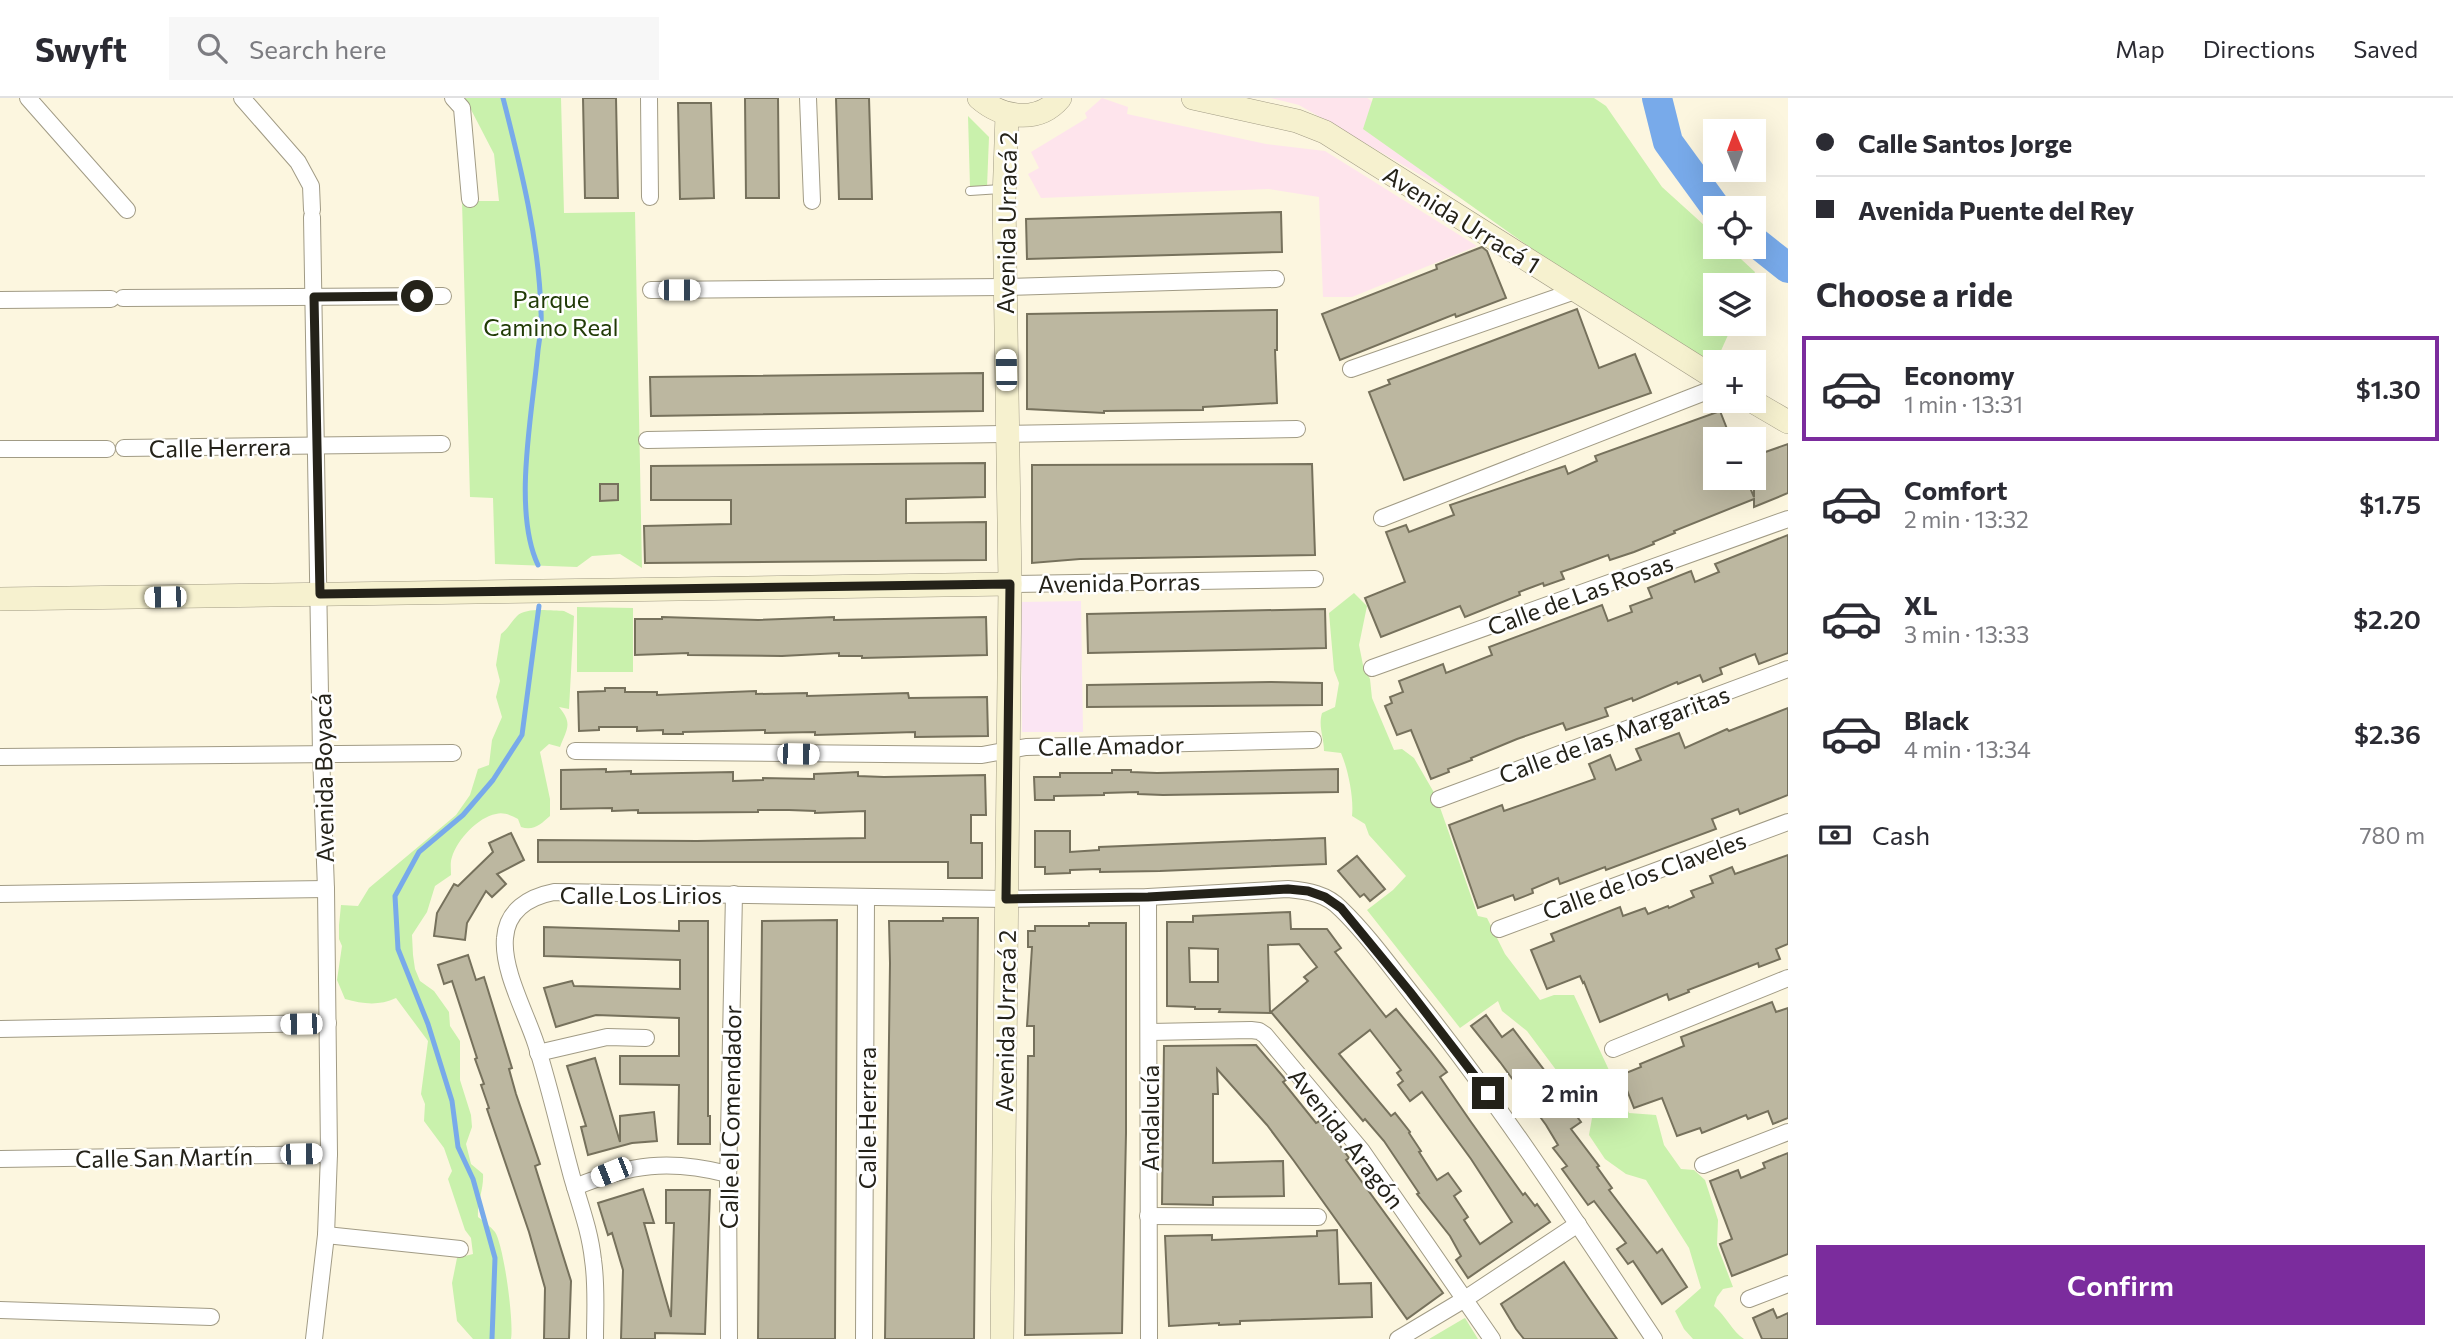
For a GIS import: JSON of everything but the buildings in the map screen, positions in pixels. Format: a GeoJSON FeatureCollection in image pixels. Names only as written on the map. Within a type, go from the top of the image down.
{"type":"FeatureCollection","features":[{"type":"Feature","properties":{"kind":"street"},"geometry":{"type":"LineString","coordinates":[[27,98],[127,210]]}},
{"type":"Feature","properties":{"kind":"street","name":"Avenida Boyacá"},"geometry":{"type":"LineString","coordinates":[[242,98],[298,162],[311,186],[318,445],[329,1154],[326,1235],[314,1339]]}},
{"type":"Feature","properties":{"kind":"street"},"geometry":{"type":"LineString","coordinates":[[453,98],[462,108],[470,199]]}},
{"type":"Feature","properties":{"kind":"street"},"geometry":{"type":"LineString","coordinates":[[649,98],[650,197]]}},
{"type":"Feature","properties":{"kind":"street"},"geometry":{"type":"LineString","coordinates":[[808,98],[812,201]]}},
{"type":"Feature","properties":{"kind":"street"},"geometry":{"type":"LineString","coordinates":[[979,98],[992,109],[1007,115],[1025,116],[1042,112],[1060,98]]}},
{"type":"Feature","properties":{"kind":"street","name":"Avenida Urracá 1"},"geometry":{"type":"LineString","coordinates":[[1193,98],[1297,121],[1325,132],[1703,370]]}},
{"type":"Feature","properties":{"kind":"street","name":"Avenida Urracá 2"},"geometry":{"type":"LineString","coordinates":[[1002,1339],[1010,584],[1004,287],[1007,115]]}},
{"type":"Feature","properties":{"kind":"street"},"geometry":{"type":"LineString","coordinates":[[652,290],[1004,287],[1276,279]]}},
{"type":"Feature","properties":{"kind":"street"},"geometry":{"type":"LineString","coordinates":[[1351,369],[1575,290]]}},
{"type":"Feature","properties":{"kind":"street"},"geometry":{"type":"LineString","coordinates":[[0,300],[443,296]]}},
{"type":"Feature","properties":{"kind":"street"},"geometry":{"type":"LineString","coordinates":[[1382,518],[1703,393]]}},
{"type":"Feature","properties":{"kind":"street"},"geometry":{"type":"LineString","coordinates":[[1766,409],[1788,422]]}},
{"type":"Feature","properties":{"kind":"street"},"geometry":{"type":"LineString","coordinates":[[647,440],[1297,429]]}},
{"type":"Feature","properties":{"kind":"street","name":"Calle Herrera"},"geometry":{"type":"LineString","coordinates":[[0,449],[442,444]]}},
{"type":"Feature","properties":{"kind":"street","name":"Calle de Las Rosas"},"geometry":{"type":"LineString","coordinates":[[1372,668],[1788,519]]}},
{"type":"Feature","properties":{"kind":"street","name":"Avenida Porras"},"geometry":{"type":"LineString","coordinates":[[0,599],[1315,579]]}},
{"type":"Feature","properties":{"kind":"street","name":"Calle de las Margaritas"},"geometry":{"type":"LineString","coordinates":[[1439,799],[1788,669]]}},
{"type":"Feature","properties":{"kind":"street","name":"Calle Amador"},"geometry":{"type":"LineString","coordinates":[[575,751],[982,755],[1026,747],[1312,740]]}},
{"type":"Feature","properties":{"kind":"street"},"geometry":{"type":"LineString","coordinates":[[0,757],[453,753]]}},
{"type":"Feature","properties":{"kind":"street","name":"Calle de los Claveles"},"geometry":{"type":"LineString","coordinates":[[1499,929],[1788,822]]}},
{"type":"Feature","properties":{"kind":"street"},"geometry":{"type":"LineString","coordinates":[[0,894],[326,889]]}},
{"type":"Feature","properties":{"kind":"street","name":"Calle Los Lirios"},"geometry":{"type":"LineString","coordinates":[[595,1339],[593,1256],[538,1053],[505,958],[507,924],[524,902],[537,895],[554,892],[1006,899],[1148,897],[1288,889],[1308,891],[1325,897],[1341,908],[1473,1071],[1654,1339]]}},
{"type":"Feature","properties":{"kind":"street","name":"Calle el Comendador"},"geometry":{"type":"LineString","coordinates":[[729,1339],[728,1174],[734,894]]}},
{"type":"Feature","properties":{"kind":"street","name":"Calle Herrera"},"geometry":{"type":"LineString","coordinates":[[864,1339],[866,897]]}},
{"type":"Feature","properties":{"kind":"street","name":"Andalucía"},"geometry":{"type":"LineString","coordinates":[[1148,897],[1149,1339]]}},
{"type":"Feature","properties":{"kind":"street"},"geometry":{"type":"LineString","coordinates":[[1613,1049],[1788,978]]}},
{"type":"Feature","properties":{"kind":"street"},"geometry":{"type":"LineString","coordinates":[[0,1029],[328,1023]]}},
{"type":"Feature","properties":{"kind":"street","name":"Avenida Aragón"},"geometry":{"type":"LineString","coordinates":[[1150,1032],[1251,1030],[1265,1035],[1362,1151],[1492,1339]]}},
{"type":"Feature","properties":{"kind":"street"},"geometry":{"type":"LineString","coordinates":[[538,1053],[607,1037],[646,1038]]}},
{"type":"Feature","properties":{"kind":"street"},"geometry":{"type":"LineString","coordinates":[[1703,1165],[1788,1132]]}},
{"type":"Feature","properties":{"kind":"street","name":"Calle San Martín"},"geometry":{"type":"LineString","coordinates":[[0,1159],[329,1154]]}},
{"type":"Feature","properties":{"kind":"street"},"geometry":{"type":"LineString","coordinates":[[575,1187],[611,1172],[658,1166],[699,1167],[728,1174]]}},
{"type":"Feature","properties":{"kind":"street"},"geometry":{"type":"LineString","coordinates":[[1148,1216],[1318,1217]]}},
{"type":"Feature","properties":{"kind":"street"},"geometry":{"type":"LineString","coordinates":[[1398,1339],[1465,1299],[1578,1224]]}},
{"type":"Feature","properties":{"kind":"street"},"geometry":{"type":"LineString","coordinates":[[326,1235],[460,1249]]}},
{"type":"Feature","properties":{"kind":"street"},"geometry":{"type":"LineString","coordinates":[[1749,1299],[1788,1283]]}},
{"type":"Feature","properties":{"kind":"street"},"geometry":{"type":"LineString","coordinates":[[0,1310],[211,1317]]}},
{"type":"Feature","properties":{"kind":"lane"},"geometry":{"type":"LineString","coordinates":[[970,191],[1004,189]]}},
{"type":"Feature","properties":{"kind":"shaded area"},"geometry":{"type":"Polygon","coordinates":[[[1102,98],[1128,107],[1127,114],[1266,144],[1325,151],[1477,246],[1352,297],[1323,297],[1319,197],[1269,189],[1041,198],[1028,174],[1039,168],[1031,152],[1087,118],[1085,113],[1102,98]]]}},
{"type":"Feature","properties":{"kind":"shaded area"},"geometry":{"type":"Polygon","coordinates":[[[1271,98],[1367,98],[1389,113],[1462,199],[1299,105],[1271,98]]]}},
{"type":"Feature","properties":{"kind":"shaded area"},"geometry":{"type":"Polygon","coordinates":[[[1081,601],[1083,732],[1022,732],[1021,602],[1081,601]]]}},
{"type":"Feature","properties":{"kind":"green space","name":"Parque Camino Real"},"geometry":{"type":"Polygon","coordinates":[[[465,98],[561,98],[564,213],[635,212],[642,568],[620,554],[592,556],[577,567],[495,564],[493,498],[470,497],[462,201],[499,201],[494,154],[465,98]]]}},
{"type":"Feature","properties":{"kind":"green space"},"geometry":{"type":"Polygon","coordinates":[[[1373,98],[1594,98],[1606,106],[1662,187],[1703,224],[1703,259],[1741,259],[1755,272],[1703,273],[1703,336],[1728,336],[1721,350],[1703,350],[1703,370],[1363,129],[1373,98]]]}},
{"type":"Feature","properties":{"kind":"green space"},"geometry":{"type":"Polygon","coordinates":[[[968,116],[989,137],[987,187],[970,187],[968,116]]]}},
{"type":"Feature","properties":{"kind":"green space"},"geometry":{"type":"Polygon","coordinates":[[[1354,593],[1367,606],[1359,645],[1363,665],[1370,679],[1372,698],[1394,750],[1402,749],[1414,758],[1436,796],[1478,916],[1487,918],[1505,954],[1540,1000],[1554,995],[1574,995],[1629,1113],[1656,1115],[1664,1145],[1681,1169],[1694,1170],[1705,1180],[1718,1220],[1717,1245],[1733,1287],[1723,1289],[1714,1306],[1744,1339],[1693,1339],[1684,1329],[1675,1311],[1701,1288],[1689,1248],[1646,1180],[1626,1174],[1605,1159],[1589,1135],[1592,1118],[1527,1031],[1502,1011],[1498,1001],[1460,1028],[1367,910],[1406,876],[1369,835],[1365,824],[1352,816],[1350,784],[1341,753],[1324,751],[1322,713],[1335,707],[1339,683],[1334,670],[1329,613],[1354,593]]]}},
{"type":"Feature","properties":{"kind":"green space"},"geometry":{"type":"Polygon","coordinates":[[[577,607],[633,608],[633,672],[577,672],[577,607]]]}},
{"type":"Feature","properties":{"kind":"green space"},"geometry":{"type":"Polygon","coordinates":[[[533,610],[564,611],[574,616],[569,709],[559,707],[566,718],[567,726],[560,747],[549,744],[540,752],[550,799],[550,816],[530,828],[521,827],[518,819],[501,813],[475,824],[458,844],[451,859],[451,875],[435,886],[427,912],[412,935],[415,969],[420,981],[434,991],[449,1012],[450,1026],[460,1041],[460,1080],[472,1127],[466,1144],[471,1164],[483,1174],[478,1217],[495,1232],[508,1284],[511,1339],[473,1339],[457,1321],[452,1283],[457,1258],[473,1254],[471,1238],[465,1230],[448,1179],[452,1171],[444,1148],[424,1121],[425,1104],[421,1094],[428,1041],[396,998],[371,1003],[345,999],[337,980],[342,946],[339,939],[341,905],[358,906],[369,888],[456,815],[470,795],[478,769],[489,765],[492,740],[502,717],[496,697],[500,681],[496,665],[501,634],[521,613],[533,610]]]}},
{"type":"Feature","properties":{"kind":"green space"},"geometry":{"type":"Polygon","coordinates":[[[1465,1318],[1478,1339],[1429,1339],[1463,1319],[1465,1318]]]}},
{"type":"Feature","properties":{"kind":"waterway"},"geometry":{"type":"LineString","coordinates":[[503,98],[528,204],[540,285],[541,326],[525,489],[530,542],[538,565]]}},
{"type":"Feature","properties":{"kind":"waterway"},"geometry":{"type":"LineString","coordinates":[[1657,98],[1668,142],[1707,196]]}},
{"type":"Feature","properties":{"kind":"waterway"},"geometry":{"type":"LineString","coordinates":[[1766,251],[1788,268]]}},
{"type":"Feature","properties":{"kind":"waterway"},"geometry":{"type":"LineString","coordinates":[[492,1339],[495,1258],[473,1179],[458,1147],[452,1101],[428,1024],[398,949],[395,896],[419,852],[463,815],[493,780],[522,735],[539,606]]}},
{"type":"Feature","properties":{"kind":"route"},"geometry":{"type":"LineString","coordinates":[[417,296],[314,297],[320,594],[1010,584],[1006,899],[1148,897],[1288,889],[1308,891],[1325,897],[1341,908],[1378,952],[1488,1093]]}}]}
